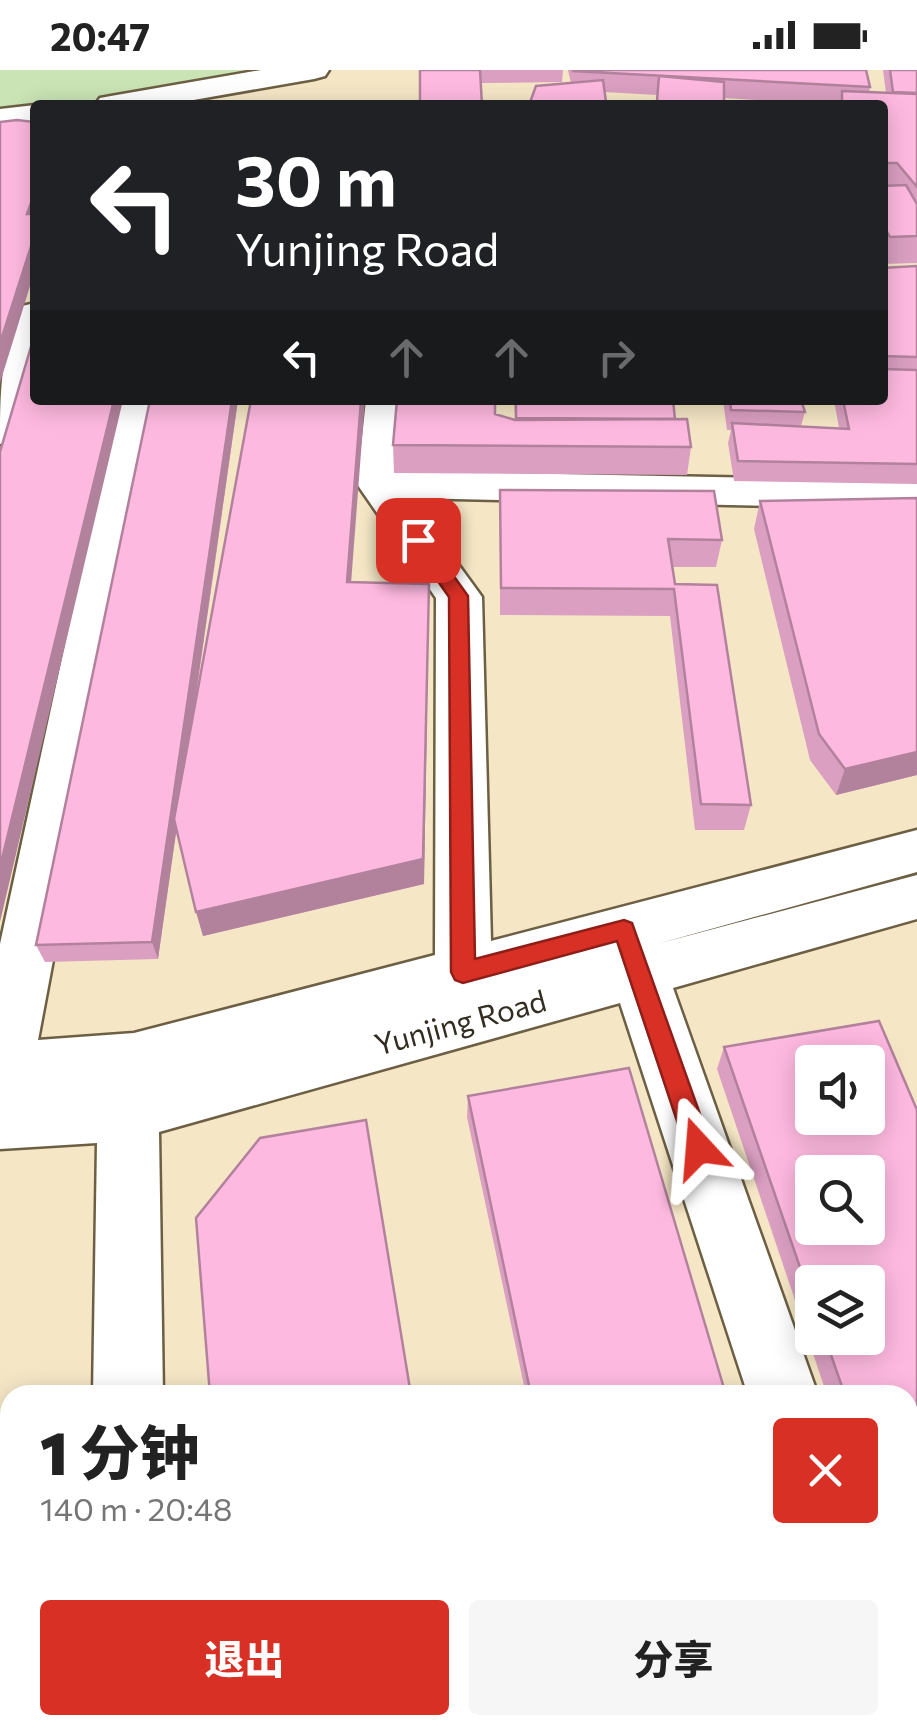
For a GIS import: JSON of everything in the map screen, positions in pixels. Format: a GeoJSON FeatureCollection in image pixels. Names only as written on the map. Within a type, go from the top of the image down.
{"type":"FeatureCollection","features":[{"type":"Feature","properties":{"kind":"street"},"geometry":{"type":"LineString","coordinates":[[140,100],[314,70]]}},
{"type":"Feature","properties":{"kind":"street"},"geometry":{"type":"LineString","coordinates":[[0,118],[30,115]]}},
{"type":"Feature","properties":{"kind":"street"},"geometry":{"type":"LineString","coordinates":[[0,432],[30,331]]}},
{"type":"Feature","properties":{"kind":"street"},"geometry":{"type":"LineString","coordinates":[[1,1086],[137,405]]}},
{"type":"Feature","properties":{"kind":"street"},"geometry":{"type":"LineString","coordinates":[[386,405],[378,484],[458,596],[463,972]]}},
{"type":"Feature","properties":{"kind":"street"},"geometry":{"type":"LineString","coordinates":[[378,484],[917,495]]}},
{"type":"Feature","properties":{"kind":"street","name":"Yunjing Road"},"geometry":{"type":"LineString","coordinates":[[1,1086],[131,1087],[631,951],[917,851]]}},
{"type":"Feature","properties":{"kind":"street","name":"Yunjing Road"},"geometry":{"type":"LineString","coordinates":[[131,1087],[463,972],[631,951],[917,897]]}},
{"type":"Feature","properties":{"kind":"street"},"geometry":{"type":"LineString","coordinates":[[631,951],[780,1385]]}},
{"type":"Feature","properties":{"kind":"street"},"geometry":{"type":"LineString","coordinates":[[128,1385],[131,1087]]}},
{"type":"Feature","properties":{"kind":"green space"},"geometry":{"type":"Polygon","coordinates":[[[0,70],[314,70],[140,100],[30,100],[30,107],[0,118],[0,70]]]}},
{"type":"Feature","properties":{"kind":"building"},"geometry":{"type":"Polygon","coordinates":[[[420,70],[480,70],[482,100],[420,100],[420,70]]]}},
{"type":"Feature","properties":{"kind":"building"},"geometry":{"type":"Polygon","coordinates":[[[866,70],[870,87],[573,71],[866,70]]]}},
{"type":"Feature","properties":{"kind":"building"},"geometry":{"type":"Polygon","coordinates":[[[890,70],[917,70],[917,93],[893,92],[890,70]]]}},
{"type":"Feature","properties":{"kind":"building"},"geometry":{"type":"Polygon","coordinates":[[[659,76],[724,82],[724,100],[657,100],[659,76]]]}},
{"type":"Feature","properties":{"kind":"building"},"geometry":{"type":"Polygon","coordinates":[[[603,80],[606,100],[531,100],[536,86],[603,80]]]}},
{"type":"Feature","properties":{"kind":"building"},"geometry":{"type":"Polygon","coordinates":[[[842,91],[917,94],[917,187],[897,163],[888,163],[888,100],[842,100],[842,91]]]}},
{"type":"Feature","properties":{"kind":"building"},"geometry":{"type":"Polygon","coordinates":[[[30,121],[27,214],[30,250],[0,343],[0,122],[30,121]]]}},
{"type":"Feature","properties":{"kind":"building"},"geometry":{"type":"Polygon","coordinates":[[[906,185],[917,204],[917,236],[890,237],[888,186],[906,185]]]}},
{"type":"Feature","properties":{"kind":"building"},"geometry":{"type":"Polygon","coordinates":[[[917,266],[917,357],[888,356],[888,268],[917,266]]]}},
{"type":"Feature","properties":{"kind":"building"},"geometry":{"type":"Polygon","coordinates":[[[30,350],[30,405],[113,405],[0,867],[0,452],[30,350]]]}},
{"type":"Feature","properties":{"kind":"building"},"geometry":{"type":"Polygon","coordinates":[[[888,369],[917,370],[917,464],[738,461],[732,423],[849,429],[844,405],[888,405],[888,369]]]}},
{"type":"Feature","properties":{"kind":"building"},"geometry":{"type":"Polygon","coordinates":[[[149,405],[231,405],[152,942],[36,945],[149,405]]]}},
{"type":"Feature","properties":{"kind":"building"},"geometry":{"type":"Polygon","coordinates":[[[250,405],[361,405],[347,582],[429,584],[423,859],[196,912],[174,819],[250,405]]]}},
{"type":"Feature","properties":{"kind":"building"},"geometry":{"type":"Polygon","coordinates":[[[397,405],[495,405],[495,414],[515,420],[687,419],[691,447],[393,445],[397,405]]]}},
{"type":"Feature","properties":{"kind":"building"},"geometry":{"type":"Polygon","coordinates":[[[516,405],[674,405],[675,419],[516,418],[516,405]]]}},
{"type":"Feature","properties":{"kind":"building"},"geometry":{"type":"Polygon","coordinates":[[[730,405],[803,405],[805,412],[731,410],[730,405]]]}},
{"type":"Feature","properties":{"kind":"building"},"geometry":{"type":"Polygon","coordinates":[[[500,490],[714,491],[722,540],[668,539],[675,584],[717,585],[751,805],[701,804],[674,589],[501,588],[500,490]]]}},
{"type":"Feature","properties":{"kind":"building"},"geometry":{"type":"Polygon","coordinates":[[[917,498],[917,752],[845,769],[819,734],[760,501],[917,498]]]}},
{"type":"Feature","properties":{"kind":"building"},"geometry":{"type":"Polygon","coordinates":[[[879,1021],[917,1110],[917,1385],[841,1385],[831,1355],[885,1355],[885,1265],[799,1265],[724,1047],[879,1021]]]}},
{"type":"Feature","properties":{"kind":"building"},"geometry":{"type":"Polygon","coordinates":[[[629,1068],[723,1385],[529,1385],[468,1096],[629,1068]]]}},
{"type":"Feature","properties":{"kind":"building"},"geometry":{"type":"Polygon","coordinates":[[[366,1120],[409,1385],[209,1385],[196,1218],[260,1138],[366,1120]]]}},
{"type":"Feature","properties":{"kind":"route"},"geometry":{"type":"LineString","coordinates":[[418,540],[458,596],[463,972],[624,930],[699,1148]]}}]}
